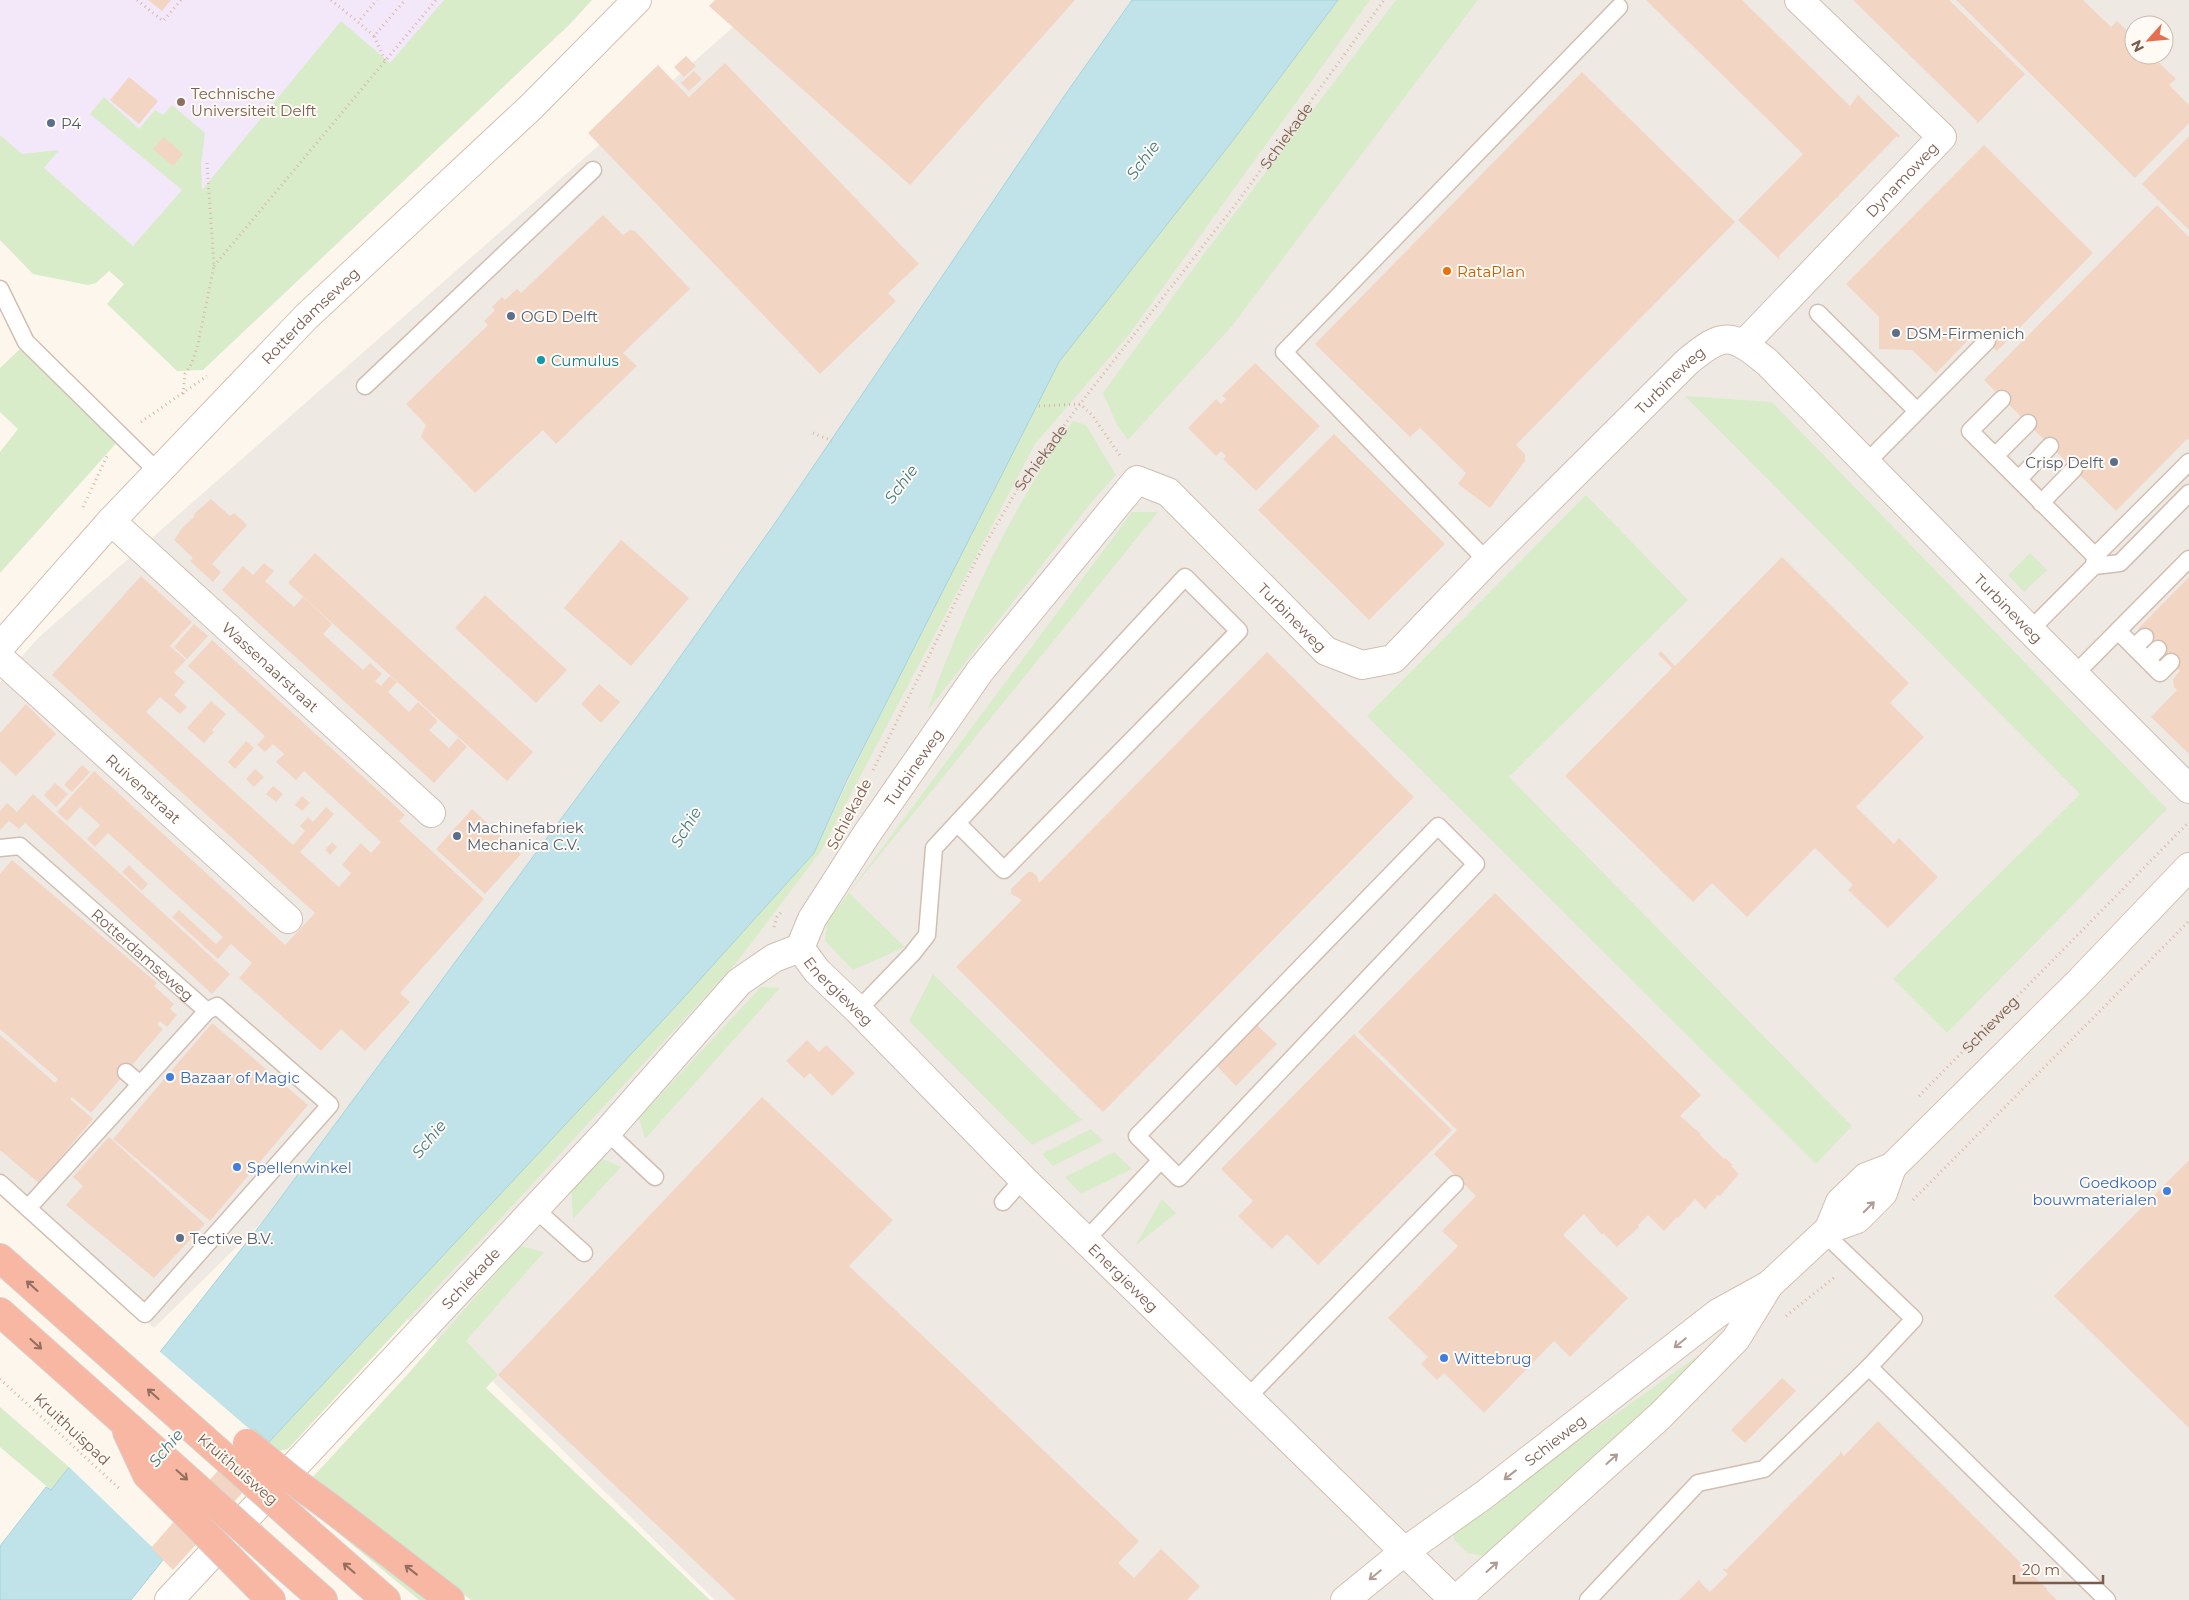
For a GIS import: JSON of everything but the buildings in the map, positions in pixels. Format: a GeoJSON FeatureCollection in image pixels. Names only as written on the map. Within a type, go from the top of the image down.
{"type":"FeatureCollection","features":[{"type":"Feature","properties":{"kind":"highway","name":"Kruithuisweg"},"geometry":{"type":"LineString","coordinates":[[0,1258],[386,1600]]}},
{"type":"Feature","properties":{"kind":"highway"},"geometry":{"type":"LineString","coordinates":[[0,1312],[123,1424],[323,1600]]}},
{"type":"Feature","properties":{"kind":"highway"},"geometry":{"type":"LineString","coordinates":[[123,1424],[147,1475],[264,1593]]}},
{"type":"Feature","properties":{"kind":"highway"},"geometry":{"type":"LineString","coordinates":[[193,1430],[247,1443],[292,1480],[450,1600]]}},
{"type":"Feature","properties":{"kind":"street","name":"Rotterdamseweg"},"geometry":{"type":"LineString","coordinates":[[0,647],[157,471],[306,317],[531,107],[637,0]]}},
{"type":"Feature","properties":{"kind":"street","name":"Dynamoweg"},"geometry":{"type":"LineString","coordinates":[[1744,344],[1942,137],[1799,0]]}},
{"type":"Feature","properties":{"kind":"street","name":"Turbineweg"},"geometry":{"type":"LineString","coordinates":[[800,948],[812,920],[866,835],[980,671],[1137,480],[1168,492],[1326,651],[1362,665],[1393,658],[1487,561],[1687,362],[1715,342],[1732,339],[1744,344],[1767,362],[2189,789]]}},
{"type":"Feature","properties":{"kind":"street","name":"Wassenaarstraat"},"geometry":{"type":"LineString","coordinates":[[111,521],[431,814]]}},
{"type":"Feature","properties":{"kind":"street","name":"Ruivenstraat"},"geometry":{"type":"LineString","coordinates":[[0,658],[288,920]]}},
{"type":"Feature","properties":{"kind":"street","name":"Schieweg"},"geometry":{"type":"LineString","coordinates":[[1345,1600],[1405,1551],[1484,1495],[1718,1313],[1769,1285],[1827,1231],[1856,1219],[1883,1193],[1892,1167],[2079,982],[2189,867]]}},
{"type":"Feature","properties":{"kind":"street","name":"Schiekade"},"geometry":{"type":"LineString","coordinates":[[169,1600],[607,1132],[739,982],[774,958],[800,948]]}},
{"type":"Feature","properties":{"kind":"street","name":"Energieweg"},"geometry":{"type":"LineString","coordinates":[[800,948],[817,971],[858,1010],[1023,1179],[1455,1600]]}},
{"type":"Feature","properties":{"kind":"street","name":"Schieweg"},"geometry":{"type":"LineString","coordinates":[[1455,1600],[1667,1409],[1736,1339],[1769,1285]]}},
{"type":"Feature","properties":{"kind":"lane"},"geometry":{"type":"LineString","coordinates":[[1487,561],[1284,352],[1619,7]]}},
{"type":"Feature","properties":{"kind":"lane"},"geometry":{"type":"LineString","coordinates":[[365,386],[593,170]]}},
{"type":"Feature","properties":{"kind":"lane"},"geometry":{"type":"LineString","coordinates":[[0,289],[26,342],[157,471]]}},
{"type":"Feature","properties":{"kind":"lane"},"geometry":{"type":"LineString","coordinates":[[1818,313],[1917,411]]}},
{"type":"Feature","properties":{"kind":"lane"},"geometry":{"type":"LineString","coordinates":[[1866,463],[1987,341]]}},
{"type":"Feature","properties":{"kind":"lane"},"geometry":{"type":"LineString","coordinates":[[2002,399],[1970,432],[2042,503],[2094,561],[2120,563],[2189,493]]}},
{"type":"Feature","properties":{"kind":"lane"},"geometry":{"type":"LineString","coordinates":[[1995,456],[2028,423]]}},
{"type":"Feature","properties":{"kind":"lane"},"geometry":{"type":"LineString","coordinates":[[2018,480],[2050,446]]}},
{"type":"Feature","properties":{"kind":"lane"},"geometry":{"type":"LineString","coordinates":[[2030,630],[2189,462]]}},
{"type":"Feature","properties":{"kind":"lane"},"geometry":{"type":"LineString","coordinates":[[2042,503],[2074,470]]}},
{"type":"Feature","properties":{"kind":"lane"},"geometry":{"type":"LineString","coordinates":[[2075,674],[2189,559]]}},
{"type":"Feature","properties":{"kind":"lane"},"geometry":{"type":"LineString","coordinates":[[858,1010],[912,954],[927,935],[934,848],[1185,577],[1240,631],[1004,870],[957,824]]}},
{"type":"Feature","properties":{"kind":"lane"},"geometry":{"type":"LineString","coordinates":[[2118,631],[2139,642],[2152,655],[2160,673],[2171,662]]}},
{"type":"Feature","properties":{"kind":"lane"},"geometry":{"type":"LineString","coordinates":[[1438,826],[1476,864],[1179,1178],[1161,1160],[1138,1136],[1438,826]]}},
{"type":"Feature","properties":{"kind":"lane","name":"Rotterdamseweg"},"geometry":{"type":"LineString","coordinates":[[0,848],[20,846],[207,1011],[28,1208]]}},
{"type":"Feature","properties":{"kind":"lane"},"geometry":{"type":"LineString","coordinates":[[0,1183],[145,1314],[330,1105],[217,1006],[207,1011]]}},
{"type":"Feature","properties":{"kind":"lane"},"geometry":{"type":"LineString","coordinates":[[126,1072],[140,1084]]}},
{"type":"Feature","properties":{"kind":"lane"},"geometry":{"type":"LineString","coordinates":[[607,1132],[655,1177]]}},
{"type":"Feature","properties":{"kind":"lane"},"geometry":{"type":"LineString","coordinates":[[1086,1240],[1161,1160]]}},
{"type":"Feature","properties":{"kind":"lane"},"geometry":{"type":"LineString","coordinates":[[1003,1202],[1023,1179]]}},
{"type":"Feature","properties":{"kind":"lane"},"geometry":{"type":"LineString","coordinates":[[1248,1397],[1455,1184]]}},
{"type":"Feature","properties":{"kind":"lane"},"geometry":{"type":"LineString","coordinates":[[534,1209],[584,1254]]}},
{"type":"Feature","properties":{"kind":"lane"},"geometry":{"type":"LineString","coordinates":[[1588,1600],[1698,1483],[1764,1469],[1914,1319],[1852,1260],[1827,1231]]}},
{"type":"Feature","properties":{"kind":"lane"},"geometry":{"type":"LineString","coordinates":[[1868,1367],[2107,1600]]}},
{"type":"Feature","properties":{"kind":"path"},"geometry":{"type":"LineString","coordinates":[[137,0],[163,21],[181,0]]}},
{"type":"Feature","properties":{"kind":"path"},"geometry":{"type":"LineString","coordinates":[[331,0],[374,36],[385,60]]}},
{"type":"Feature","properties":{"kind":"path"},"geometry":{"type":"LineString","coordinates":[[358,22],[377,0]]}},
{"type":"Feature","properties":{"kind":"path"},"geometry":{"type":"LineString","coordinates":[[374,36],[405,0]]}},
{"type":"Feature","properties":{"kind":"path"},"geometry":{"type":"LineString","coordinates":[[214,266],[436,0]]}},
{"type":"Feature","properties":{"kind":"path","name":"Schiekade"},"geometry":{"type":"LineString","coordinates":[[870,776],[977,558],[1020,485],[1080,404],[1239,200],[1384,0]]}},
{"type":"Feature","properties":{"kind":"path"},"geometry":{"type":"LineString","coordinates":[[183,394],[185,374],[192,363],[198,344],[214,266],[207,163]]}},
{"type":"Feature","properties":{"kind":"path"},"geometry":{"type":"LineString","coordinates":[[1039,406],[1080,404],[1092,415],[1137,480]]}},
{"type":"Feature","properties":{"kind":"path"},"geometry":{"type":"LineString","coordinates":[[813,433],[832,440]]}},
{"type":"Feature","properties":{"kind":"path","name":"Schieweg"},"geometry":{"type":"LineString","coordinates":[[1915,1100],[2189,822]]}},
{"type":"Feature","properties":{"kind":"path"},"geometry":{"type":"LineString","coordinates":[[774,958],[771,940],[777,917],[783,909]]}},
{"type":"Feature","properties":{"kind":"path"},"geometry":{"type":"LineString","coordinates":[[1909,1203],[2189,921]]}},
{"type":"Feature","properties":{"kind":"path"},"geometry":{"type":"LineString","coordinates":[[1832,1280],[1852,1260]]}},
{"type":"Feature","properties":{"kind":"path","name":"Kruithuispad"},"geometry":{"type":"LineString","coordinates":[[0,1379],[128,1497]]}},
{"type":"Feature","properties":{"kind":"shaded area","name":"Technische Universiteit Delft"},"geometry":{"type":"Polygon","coordinates":[[[0,0],[464,0],[143,283],[0,150],[0,0]]]}},
{"type":"Feature","properties":{"kind":"shaded area"},"geometry":{"type":"Polygon","coordinates":[[[753,0],[2189,0],[2189,1600],[715,1600],[485,1374],[265,1219],[154,1328],[0,1194],[0,682],[37,639],[731,29],[753,0]]]}},
{"type":"Feature","properties":{"kind":"green space"},"geometry":{"type":"Polygon","coordinates":[[[444,0],[592,0],[568,26],[203,370],[177,371],[107,304],[124,284],[109,271],[96,283],[88,285],[33,274],[0,240],[0,135],[22,154],[59,150],[44,168],[133,246],[182,190],[90,114],[104,97],[139,129],[155,110],[163,115],[172,105],[205,133],[201,165],[202,190],[341,21],[390,63],[444,0]]]}},
{"type":"Feature","properties":{"kind":"green space"},"geometry":{"type":"Polygon","coordinates":[[[1338,0],[1370,0],[1128,336],[1035,444],[821,851],[737,962],[288,1449],[278,1451],[269,1442],[677,1005],[814,853],[867,742],[1059,362],[1231,143],[1338,0]]]}},
{"type":"Feature","properties":{"kind":"green space"},"geometry":{"type":"Polygon","coordinates":[[[1396,0],[1478,0],[1232,326],[1128,440],[1117,425],[1103,393],[1201,258],[1396,0]]]}},
{"type":"Feature","properties":{"kind":"green space"},"geometry":{"type":"Polygon","coordinates":[[[20,349],[120,439],[0,573],[0,452],[18,429],[0,412],[0,368],[20,349]]]}},
{"type":"Feature","properties":{"kind":"green space"},"geometry":{"type":"Polygon","coordinates":[[[1685,396],[1772,402],[2167,809],[1947,1033],[1893,979],[2080,794],[1685,396]]]}},
{"type":"Feature","properties":{"kind":"green space"},"geometry":{"type":"Polygon","coordinates":[[[1073,421],[1086,425],[1116,475],[1095,498],[927,711],[941,673],[990,561],[1029,490],[1073,421]]]}},
{"type":"Feature","properties":{"kind":"green space"},"geometry":{"type":"Polygon","coordinates":[[[1586,495],[1688,600],[1509,777],[1852,1126],[1816,1164],[1367,716],[1586,495]]]}},
{"type":"Feature","properties":{"kind":"green space"},"geometry":{"type":"Polygon","coordinates":[[[1132,512],[1158,512],[849,893],[905,947],[853,970],[825,941],[827,922],[1132,512]]]}},
{"type":"Feature","properties":{"kind":"green space"},"geometry":{"type":"Polygon","coordinates":[[[2030,553],[2047,570],[2024,592],[2008,575],[2030,553]]]}},
{"type":"Feature","properties":{"kind":"green space"},"geometry":{"type":"Polygon","coordinates":[[[933,974],[1082,1120],[1032,1145],[909,1021],[933,974]]]}},
{"type":"Feature","properties":{"kind":"green space"},"geometry":{"type":"Polygon","coordinates":[[[761,987],[780,988],[645,1139],[639,1118],[761,987]]]}},
{"type":"Feature","properties":{"kind":"green space"},"geometry":{"type":"Polygon","coordinates":[[[1091,1129],[1103,1141],[1053,1166],[1042,1154],[1091,1129]]]}},
{"type":"Feature","properties":{"kind":"green space"},"geometry":{"type":"Polygon","coordinates":[[[1114,1152],[1132,1169],[1081,1194],[1065,1177],[1114,1152]]]}},
{"type":"Feature","properties":{"kind":"green space"},"geometry":{"type":"Polygon","coordinates":[[[600,1158],[621,1167],[573,1219],[571,1189],[600,1158]]]}},
{"type":"Feature","properties":{"kind":"green space"},"geometry":{"type":"Polygon","coordinates":[[[1162,1199],[1176,1213],[1135,1246],[1162,1199]]]}},
{"type":"Feature","properties":{"kind":"green space"},"geometry":{"type":"Polygon","coordinates":[[[520,1246],[544,1252],[466,1341],[498,1375],[486,1388],[710,1600],[471,1600],[310,1480],[407,1375],[520,1246]]]}},
{"type":"Feature","properties":{"kind":"green space"},"geometry":{"type":"Polygon","coordinates":[[[1736,1328],[1658,1403],[1485,1556],[1467,1553],[1454,1540],[1454,1531],[1736,1328]]]}},
{"type":"Feature","properties":{"kind":"green space"},"geometry":{"type":"Polygon","coordinates":[[[0,1407],[69,1467],[51,1490],[0,1447],[0,1407]]]}},
{"type":"Feature","properties":{"kind":"green space"},"geometry":{"type":"Polygon","coordinates":[[[321,1514],[438,1600],[419,1600],[319,1517],[321,1514]]]}},
{"type":"Feature","properties":{"kind":"water","name":"Schie"},"geometry":{"type":"Polygon","coordinates":[[[1132,0],[1338,0],[1231,143],[1059,362],[846,782],[814,853],[677,1005],[269,1442],[254,1429],[151,1547],[163,1560],[131,1600],[0,1600],[0,1546],[46,1487],[51,1490],[265,1219],[658,688],[775,523],[1065,95],[1132,0]]]}},
{"type":"Feature","properties":{"kind":"pier"},"geometry":{"type":"Polygon","coordinates":[[[158,1350],[254,1433],[154,1549],[67,1465],[158,1350]]]}},
{"type":"Feature","properties":{"kind":"place","name":"Technische Universiteit Delft"},"geometry":{"type":"Point","coordinates":[181,102]}},
{"type":"Feature","properties":{"kind":"place","name":"P4"},"geometry":{"type":"Point","coordinates":[51,123]}},
{"type":"Feature","properties":{"kind":"place","name":"RataPlan"},"geometry":{"type":"Point","coordinates":[1447,271]}},
{"type":"Feature","properties":{"kind":"place","name":"OGD Delft"},"geometry":{"type":"Point","coordinates":[511,316]}},
{"type":"Feature","properties":{"kind":"place","name":"DSM-Firmenich"},"geometry":{"type":"Point","coordinates":[1896,333]}},
{"type":"Feature","properties":{"kind":"place","name":"Cumulus"},"geometry":{"type":"Point","coordinates":[541,360]}},
{"type":"Feature","properties":{"kind":"place","name":"Crisp Delft"},"geometry":{"type":"Point","coordinates":[2114,462]}},
{"type":"Feature","properties":{"kind":"place","name":"Machinefabriek Mechanica C.V."},"geometry":{"type":"Point","coordinates":[457,836]}},
{"type":"Feature","properties":{"kind":"place","name":"Bazaar of Magic"},"geometry":{"type":"Point","coordinates":[170,1077]}},
{"type":"Feature","properties":{"kind":"place","name":"Spellenwinkel"},"geometry":{"type":"Point","coordinates":[237,1167]}},
{"type":"Feature","properties":{"kind":"place","name":"Goedkoop bouwmaterialen"},"geometry":{"type":"Point","coordinates":[2167,1191]}},
{"type":"Feature","properties":{"kind":"place","name":"Tective B.V."},"geometry":{"type":"Point","coordinates":[180,1238]}},
{"type":"Feature","properties":{"kind":"place","name":"Wittebrug"},"geometry":{"type":"Point","coordinates":[1444,1358]}}]}
